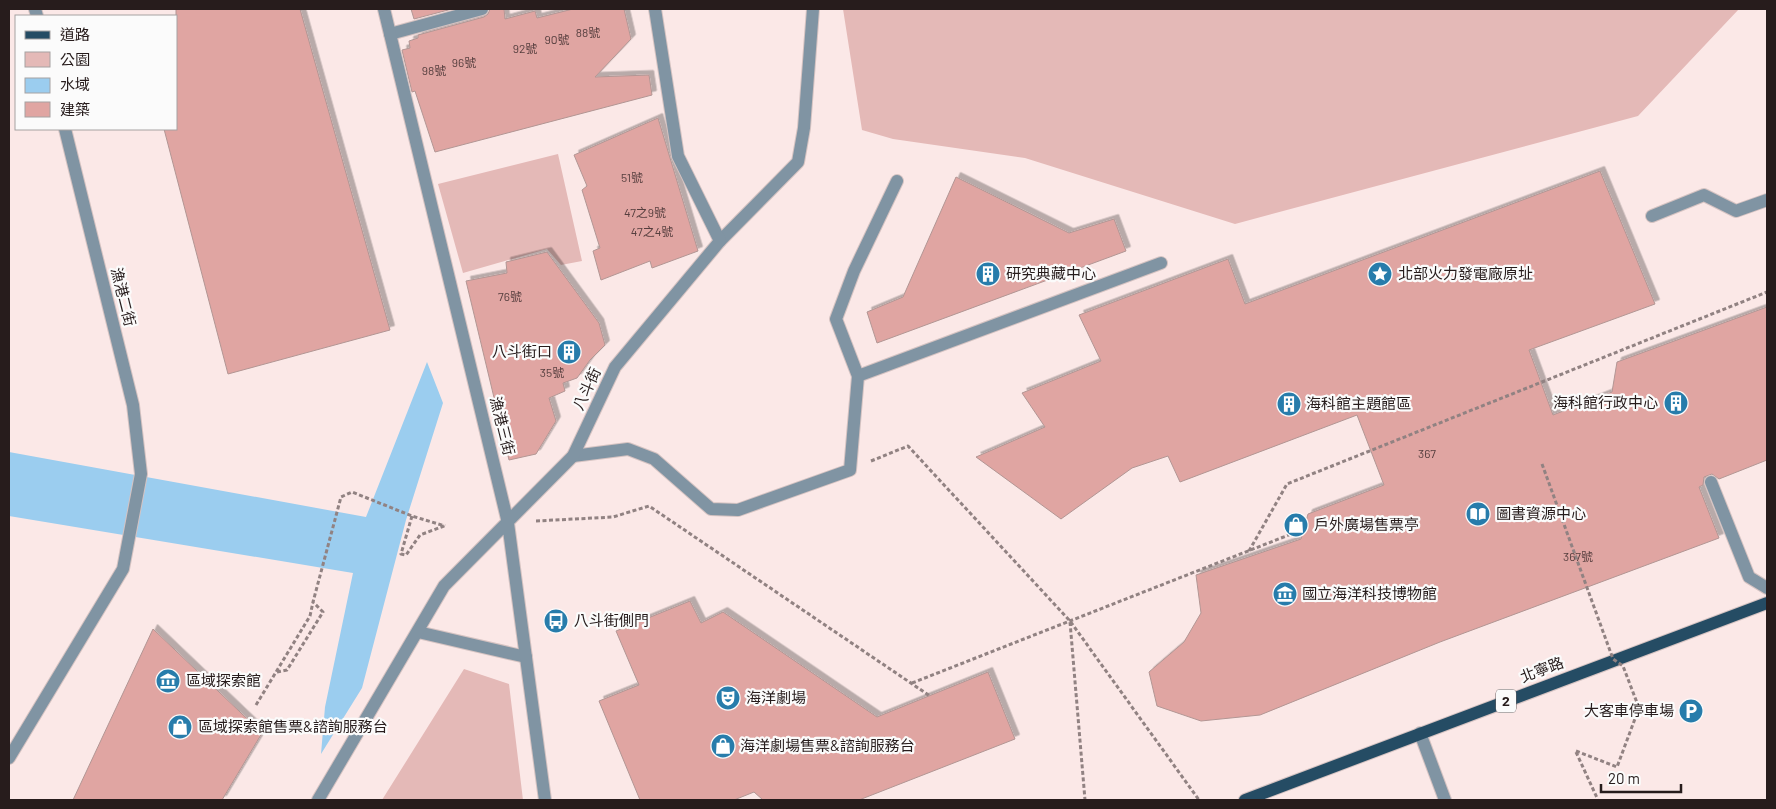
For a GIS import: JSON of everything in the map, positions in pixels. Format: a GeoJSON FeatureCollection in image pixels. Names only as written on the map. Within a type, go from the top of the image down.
{"type":"FeatureCollection","features":[{"type":"Feature","properties":{"kind":"main road","name":"北寧路"},"geometry":{"type":"LineString","coordinates":[[1245,800],[1767,603]]}},
{"type":"Feature","properties":{"kind":"street","name":"漁港三街"},"geometry":{"type":"LineString","coordinates":[[384,9],[508,523]]}},
{"type":"Feature","properties":{"kind":"street"},"geometry":{"type":"LineString","coordinates":[[390,34],[482,9]]}},
{"type":"Feature","properties":{"kind":"street"},"geometry":{"type":"LineString","coordinates":[[655,9],[678,156],[720,241]]}},
{"type":"Feature","properties":{"kind":"street","name":"八斗街"},"geometry":{"type":"LineString","coordinates":[[508,523],[573,456],[616,368],[720,241],[798,162],[804,128],[813,9]]}},
{"type":"Feature","properties":{"kind":"street","name":"漁港二街"},"geometry":{"type":"LineString","coordinates":[[9,758],[123,569],[141,474],[133,405],[65,130]]}},
{"type":"Feature","properties":{"kind":"street"},"geometry":{"type":"LineString","coordinates":[[573,456],[628,449],[654,459],[711,509],[738,510],[850,470],[858,376],[836,319],[854,271],[897,181]]}},
{"type":"Feature","properties":{"kind":"street"},"geometry":{"type":"LineString","coordinates":[[1652,216],[1704,195],[1736,211],[1767,200]]}},
{"type":"Feature","properties":{"kind":"street"},"geometry":{"type":"LineString","coordinates":[[858,376],[1160,263]]}},
{"type":"Feature","properties":{"kind":"street"},"geometry":{"type":"LineString","coordinates":[[1711,482],[1748,577],[1767,588]]}},
{"type":"Feature","properties":{"kind":"street"},"geometry":{"type":"LineString","coordinates":[[318,800],[444,586],[508,523]]}},
{"type":"Feature","properties":{"kind":"street"},"geometry":{"type":"LineString","coordinates":[[508,523],[545,800]]}},
{"type":"Feature","properties":{"kind":"street"},"geometry":{"type":"LineString","coordinates":[[418,632],[526,657]]}},
{"type":"Feature","properties":{"kind":"street"},"geometry":{"type":"LineString","coordinates":[[1420,733],[1445,800]]}},
{"type":"Feature","properties":{"kind":"path"},"geometry":{"type":"LineString","coordinates":[[1249,551],[1288,484],[1767,292]]}},
{"type":"Feature","properties":{"kind":"path"},"geometry":{"type":"LineString","coordinates":[[850,470],[908,446],[1070,621],[1199,800]]}},
{"type":"Feature","properties":{"kind":"path"},"geometry":{"type":"LineString","coordinates":[[1542,464],[1613,659],[1623,666],[1639,708],[1617,767],[1576,751],[1598,800]]}},
{"type":"Feature","properties":{"kind":"path"},"geometry":{"type":"LineString","coordinates":[[256,705],[310,616],[341,497],[352,492],[412,516],[445,526],[420,535],[406,555],[401,554],[412,516]]}},
{"type":"Feature","properties":{"kind":"path"},"geometry":{"type":"LineString","coordinates":[[508,523],[613,517],[649,506],[930,696]]}},
{"type":"Feature","properties":{"kind":"path"},"geometry":{"type":"LineString","coordinates":[[912,684],[1304,529]]}},
{"type":"Feature","properties":{"kind":"path"},"geometry":{"type":"LineString","coordinates":[[277,672],[287,670],[323,612],[313,602]]}},
{"type":"Feature","properties":{"kind":"path"},"geometry":{"type":"LineString","coordinates":[[1070,621],[1085,800]]}},
{"type":"Feature","properties":{"kind":"green space"},"geometry":{"type":"Polygon","coordinates":[[[843,9],[1739,9],[1638,116],[1235,224],[1025,158],[893,139],[862,130],[843,9]]]}},
{"type":"Feature","properties":{"kind":"green space"},"geometry":{"type":"Polygon","coordinates":[[[558,154],[582,261],[561,265],[547,249],[463,273],[438,184],[558,154]]]}},
{"type":"Feature","properties":{"kind":"green space"},"geometry":{"type":"Polygon","coordinates":[[[464,669],[509,684],[523,800],[382,800],[464,669]]]}},
{"type":"Feature","properties":{"kind":"water"},"geometry":{"type":"Polygon","coordinates":[[[427,362],[443,403],[406,520],[362,688],[321,754],[325,707],[353,573],[9,516],[9,452],[366,517],[427,362]]]}},
{"type":"Feature","properties":{"kind":"building"},"geometry":{"type":"Polygon","coordinates":[[[176,9],[300,9],[390,330],[228,374],[164,130],[178,130],[178,15],[176,15],[176,9]]]}},
{"type":"Feature","properties":{"kind":"building"},"geometry":{"type":"Polygon","coordinates":[[[411,9],[452,9],[414,19],[411,9]]]}},
{"type":"Feature","properties":{"kind":"building"},"geometry":{"type":"Polygon","coordinates":[[[490,9],[504,9],[505,19],[535,11],[537,18],[573,9],[624,9],[631,39],[595,77],[649,75],[652,95],[435,152],[415,91],[412,92],[402,50],[410,48],[409,41],[418,38],[418,35],[484,17],[490,9]]]}},
{"type":"Feature","properties":{"kind":"building"},"geometry":{"type":"Polygon","coordinates":[[[658,118],[698,251],[652,268],[650,261],[601,280],[593,251],[600,248],[582,190],[587,186],[574,155],[658,118]]]}},
{"type":"Feature","properties":{"kind":"building","name":"海科館主題館區"},"geometry":{"type":"Polygon","coordinates":[[[1600,171],[1655,304],[1529,350],[1553,415],[1612,392],[1617,362],[1767,307],[1767,460],[1719,479],[1712,474],[1704,477],[1703,485],[1699,487],[1719,538],[1440,642],[1260,715],[1201,721],[1157,706],[1149,672],[1184,642],[1201,613],[1196,575],[1301,539],[1308,514],[1384,485],[1357,415],[1180,482],[1168,456],[1132,468],[1061,519],[976,457],[1045,427],[1022,393],[1101,361],[1079,315],[1228,259],[1245,304],[1600,171]]]}},
{"type":"Feature","properties":{"kind":"building","name":"研究典藏中心"},"geometry":{"type":"Polygon","coordinates":[[[956,177],[1069,233],[1114,219],[1126,251],[877,343],[867,312],[903,297],[956,177]]]}},
{"type":"Feature","properties":{"kind":"building","name":"八斗街口"},"geometry":{"type":"Polygon","coordinates":[[[547,252],[599,323],[605,345],[590,360],[577,378],[563,383],[565,391],[549,398],[556,421],[536,454],[509,460],[466,281],[507,273],[506,262],[547,252]]]}},
{"type":"Feature","properties":{"kind":"building","name":"海洋劇場"},"geometry":{"type":"Polygon","coordinates":[[[690,601],[701,623],[723,612],[877,717],[988,672],[1015,739],[859,800],[763,800],[754,792],[734,800],[640,800],[599,701],[639,685],[616,631],[690,601]]]}},
{"type":"Feature","properties":{"kind":"building","name":"區域探索館"},"geometry":{"type":"Polygon","coordinates":[[[153,629],[262,733],[222,800],[73,800],[153,629]]]}},
{"type":"Feature","properties":{"kind":"place","name":"研究典藏中心"},"geometry":{"type":"Point","coordinates":[988,274]}},
{"type":"Feature","properties":{"kind":"place","name":"北部火力發電廠原址"},"geometry":{"type":"Point","coordinates":[1380,274]}},
{"type":"Feature","properties":{"kind":"place","name":"八斗街口"},"geometry":{"type":"Point","coordinates":[569,352]}},
{"type":"Feature","properties":{"kind":"place","name":"海科館行政中心"},"geometry":{"type":"Point","coordinates":[1676,403]}},
{"type":"Feature","properties":{"kind":"place","name":"海科館主題館區"},"geometry":{"type":"Point","coordinates":[1289,404]}},
{"type":"Feature","properties":{"kind":"place","name":"圖書資源中心"},"geometry":{"type":"Point","coordinates":[1478,514]}},
{"type":"Feature","properties":{"kind":"place","name":"戶外廣場售票亭"},"geometry":{"type":"Point","coordinates":[1296,525]}},
{"type":"Feature","properties":{"kind":"place","name":"國立海洋科技博物館"},"geometry":{"type":"Point","coordinates":[1285,594]}},
{"type":"Feature","properties":{"kind":"place","name":"八斗街側門"},"geometry":{"type":"Point","coordinates":[556,621]}},
{"type":"Feature","properties":{"kind":"place","name":"區域探索館"},"geometry":{"type":"Point","coordinates":[168,681]}},
{"type":"Feature","properties":{"kind":"place","name":"海洋劇場"},"geometry":{"type":"Point","coordinates":[728,698]}},
{"type":"Feature","properties":{"kind":"place","name":"大客車停車場"},"geometry":{"type":"Point","coordinates":[1691,711]}},
{"type":"Feature","properties":{"kind":"place","name":"區域探索館售票&諮詢服務台"},"geometry":{"type":"Point","coordinates":[180,727]}},
{"type":"Feature","properties":{"kind":"place","name":"海洋劇場售票&諮詢服務台"},"geometry":{"type":"Point","coordinates":[723,746]}}]}
